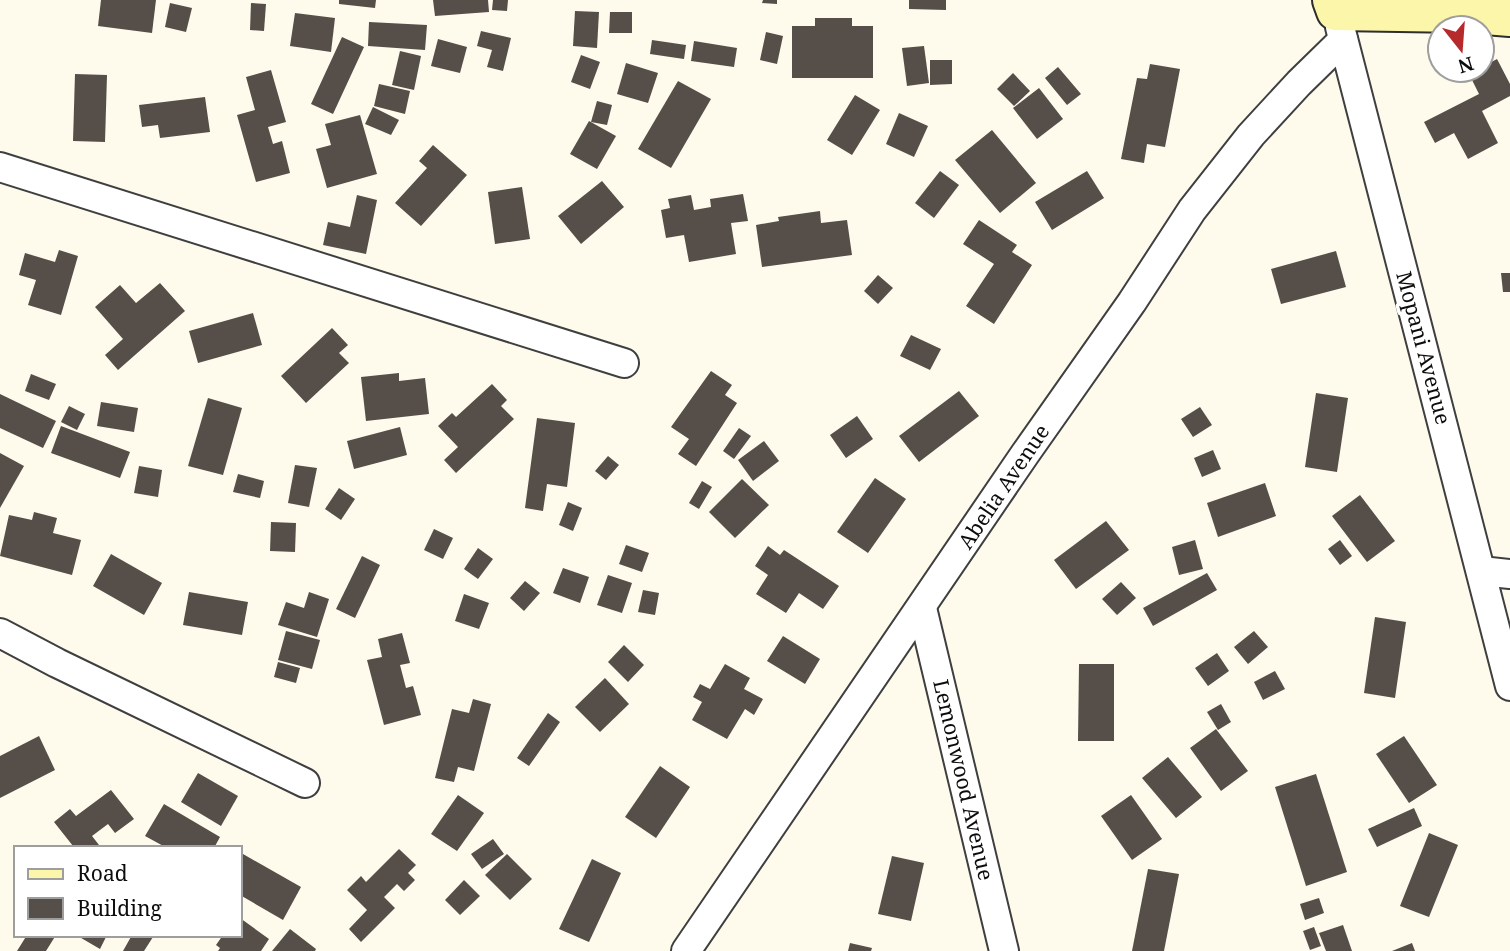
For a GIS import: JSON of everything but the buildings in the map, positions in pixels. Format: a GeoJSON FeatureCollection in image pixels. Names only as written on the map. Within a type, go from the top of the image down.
{"type":"FeatureCollection","features":[{"type":"Feature","properties":{"kind":"main road"},"geometry":{"type":"LineString","coordinates":[[1337,17],[1461,13],[1510,16]]}},
{"type":"Feature","properties":{"kind":"street","name":"Mopani Avenue"},"geometry":{"type":"LineString","coordinates":[[1337,17],[1510,687]]}},
{"type":"Feature","properties":{"kind":"street","name":"Abelia Avenue"},"geometry":{"type":"LineString","coordinates":[[686,951],[1132,302],[1192,210],[1251,135],[1298,83],[1337,17]]}},
{"type":"Feature","properties":{"kind":"street"},"geometry":{"type":"LineString","coordinates":[[0,167],[624,363]]}},
{"type":"Feature","properties":{"kind":"street"},"geometry":{"type":"LineString","coordinates":[[1481,571],[1510,574]]}},
{"type":"Feature","properties":{"kind":"street","name":"Lemonwood Avenue"},"geometry":{"type":"LineString","coordinates":[[922,608],[1004,951]]}},
{"type":"Feature","properties":{"kind":"street"},"geometry":{"type":"LineString","coordinates":[[0,633],[305,783]]}}]}
